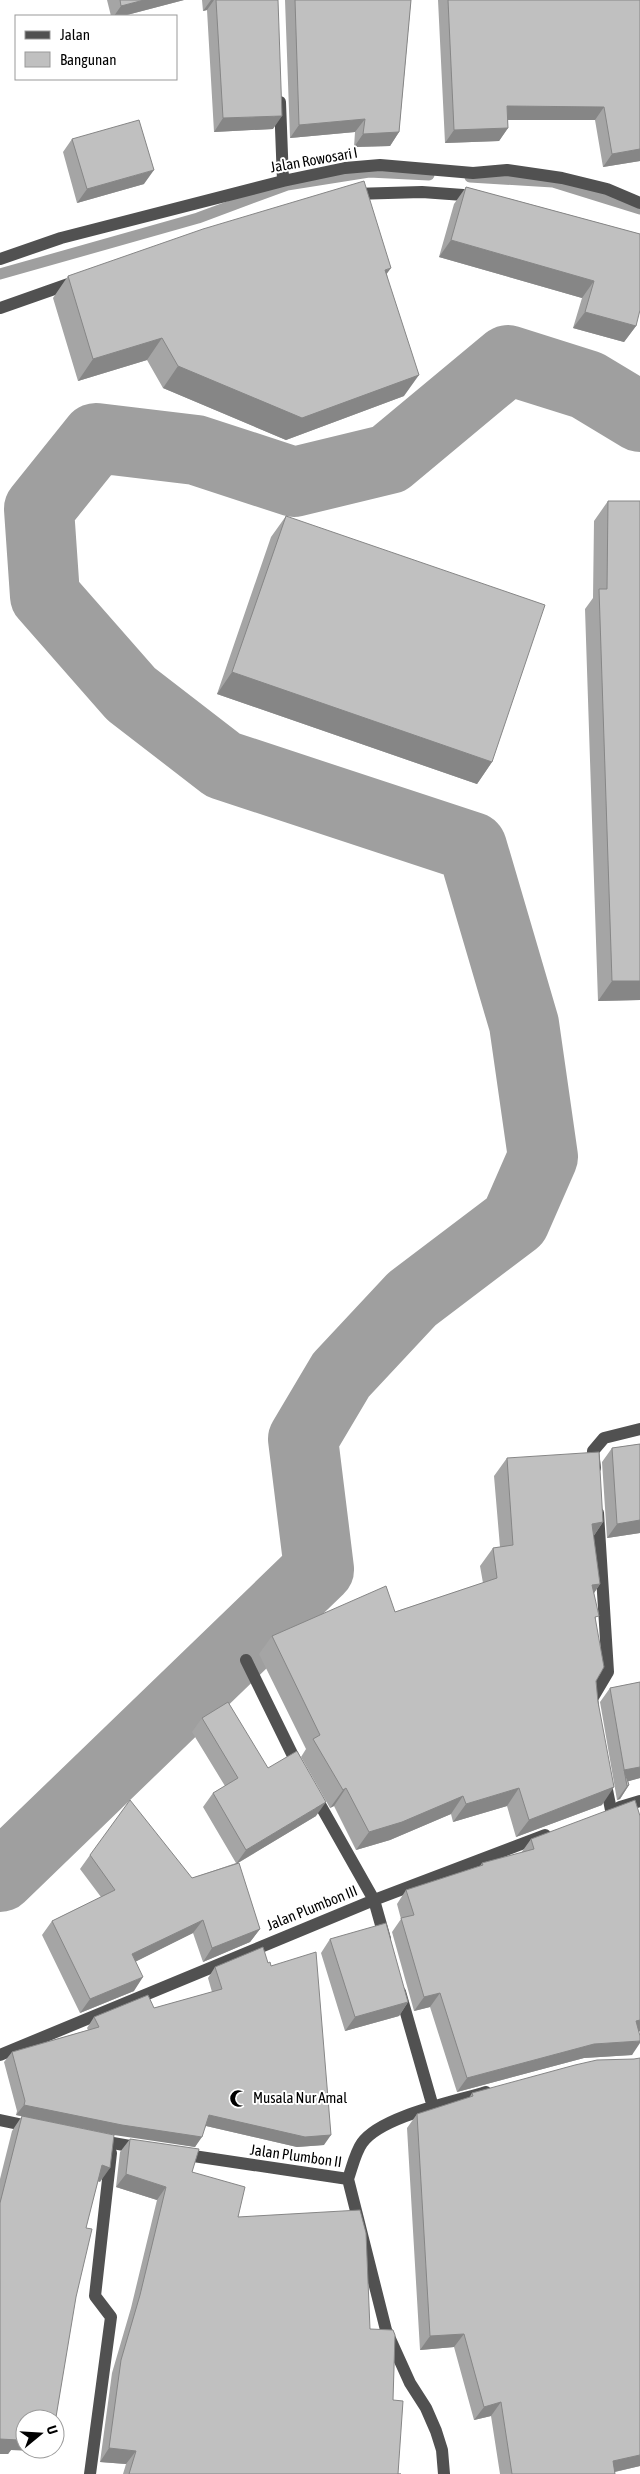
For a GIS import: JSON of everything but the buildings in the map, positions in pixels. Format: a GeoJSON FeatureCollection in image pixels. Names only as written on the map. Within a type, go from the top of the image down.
{"type":"FeatureCollection","features":[{"type":"Feature","properties":{"kind":"street"},"geometry":{"type":"LineString","coordinates":[[280,86],[283,181]]}},
{"type":"Feature","properties":{"kind":"street","name":"Jalan Rowosari I"},"geometry":{"type":"LineString","coordinates":[[0,259],[61,238],[283,181],[345,168],[380,165],[473,173],[507,170],[562,178],[607,189],[640,203]]}},
{"type":"Feature","properties":{"kind":"street"},"geometry":{"type":"LineString","coordinates":[[338,196],[357,193],[422,192],[490,198]]}},
{"type":"Feature","properties":{"kind":"street"},"geometry":{"type":"LineString","coordinates":[[0,308],[90,277]]}},
{"type":"Feature","properties":{"kind":"street"},"geometry":{"type":"LineString","coordinates":[[596,1480],[594,1451],[604,1438],[640,1429]]}},
{"type":"Feature","properties":{"kind":"street"},"geometry":{"type":"LineString","coordinates":[[594,1720],[592,1699],[608,1672],[597,1500]]}},
{"type":"Feature","properties":{"kind":"street"},"geometry":{"type":"LineString","coordinates":[[246,1660],[305,1780],[374,1900],[388,1947]]}},
{"type":"Feature","properties":{"kind":"street"},"geometry":{"type":"LineString","coordinates":[[602,1764],[606,1811],[640,1801]]}},
{"type":"Feature","properties":{"kind":"street","name":"Jalan Plumbon III"},"geometry":{"type":"LineString","coordinates":[[0,2055],[374,1900],[556,1830]]}},
{"type":"Feature","properties":{"kind":"street"},"geometry":{"type":"LineString","coordinates":[[396,1975],[434,2107]]}},
{"type":"Feature","properties":{"kind":"street","name":"Jalan Plumbon II"},"geometry":{"type":"LineString","coordinates":[[169,2152],[348,2180],[362,2143],[376,2129],[434,2107],[498,2089]]}},
{"type":"Feature","properties":{"kind":"street"},"geometry":{"type":"LineString","coordinates":[[0,2120],[47,2130]]}},
{"type":"Feature","properties":{"kind":"street"},"geometry":{"type":"LineString","coordinates":[[84,2138],[150,2150]]}},
{"type":"Feature","properties":{"kind":"street"},"geometry":{"type":"LineString","coordinates":[[90,2474],[111,2317],[95,2296],[113,2143]]}},
{"type":"Feature","properties":{"kind":"street"},"geometry":{"type":"LineString","coordinates":[[348,2180],[386,2330],[398,2358],[426,2408],[436,2431],[442,2450],[444,2474]]}},
{"type":"Feature","properties":{"kind":"waterway"},"geometry":{"type":"LineString","coordinates":[[0,274],[198,218],[287,185],[369,172],[429,175]]}},
{"type":"Feature","properties":{"kind":"waterway"},"geometry":{"type":"LineString","coordinates":[[470,177],[553,182],[640,209]]}},
{"type":"Feature","properties":{"kind":"waterway"},"geometry":{"type":"LineString","coordinates":[[0,1877],[319,1569],[303,1439],[341,1375],[412,1299],[515,1221],[543,1157],[524,1024],[472,847],[223,765],[131,694],[45,596],[39,509],[96,438],[196,450],[294,482],[389,459],[508,360],[587,385],[640,417]]}},
{"type":"Feature","properties":{"kind":"place","name":"Musala Nur Amal"},"geometry":{"type":"Point","coordinates":[239,2098]}}]}
